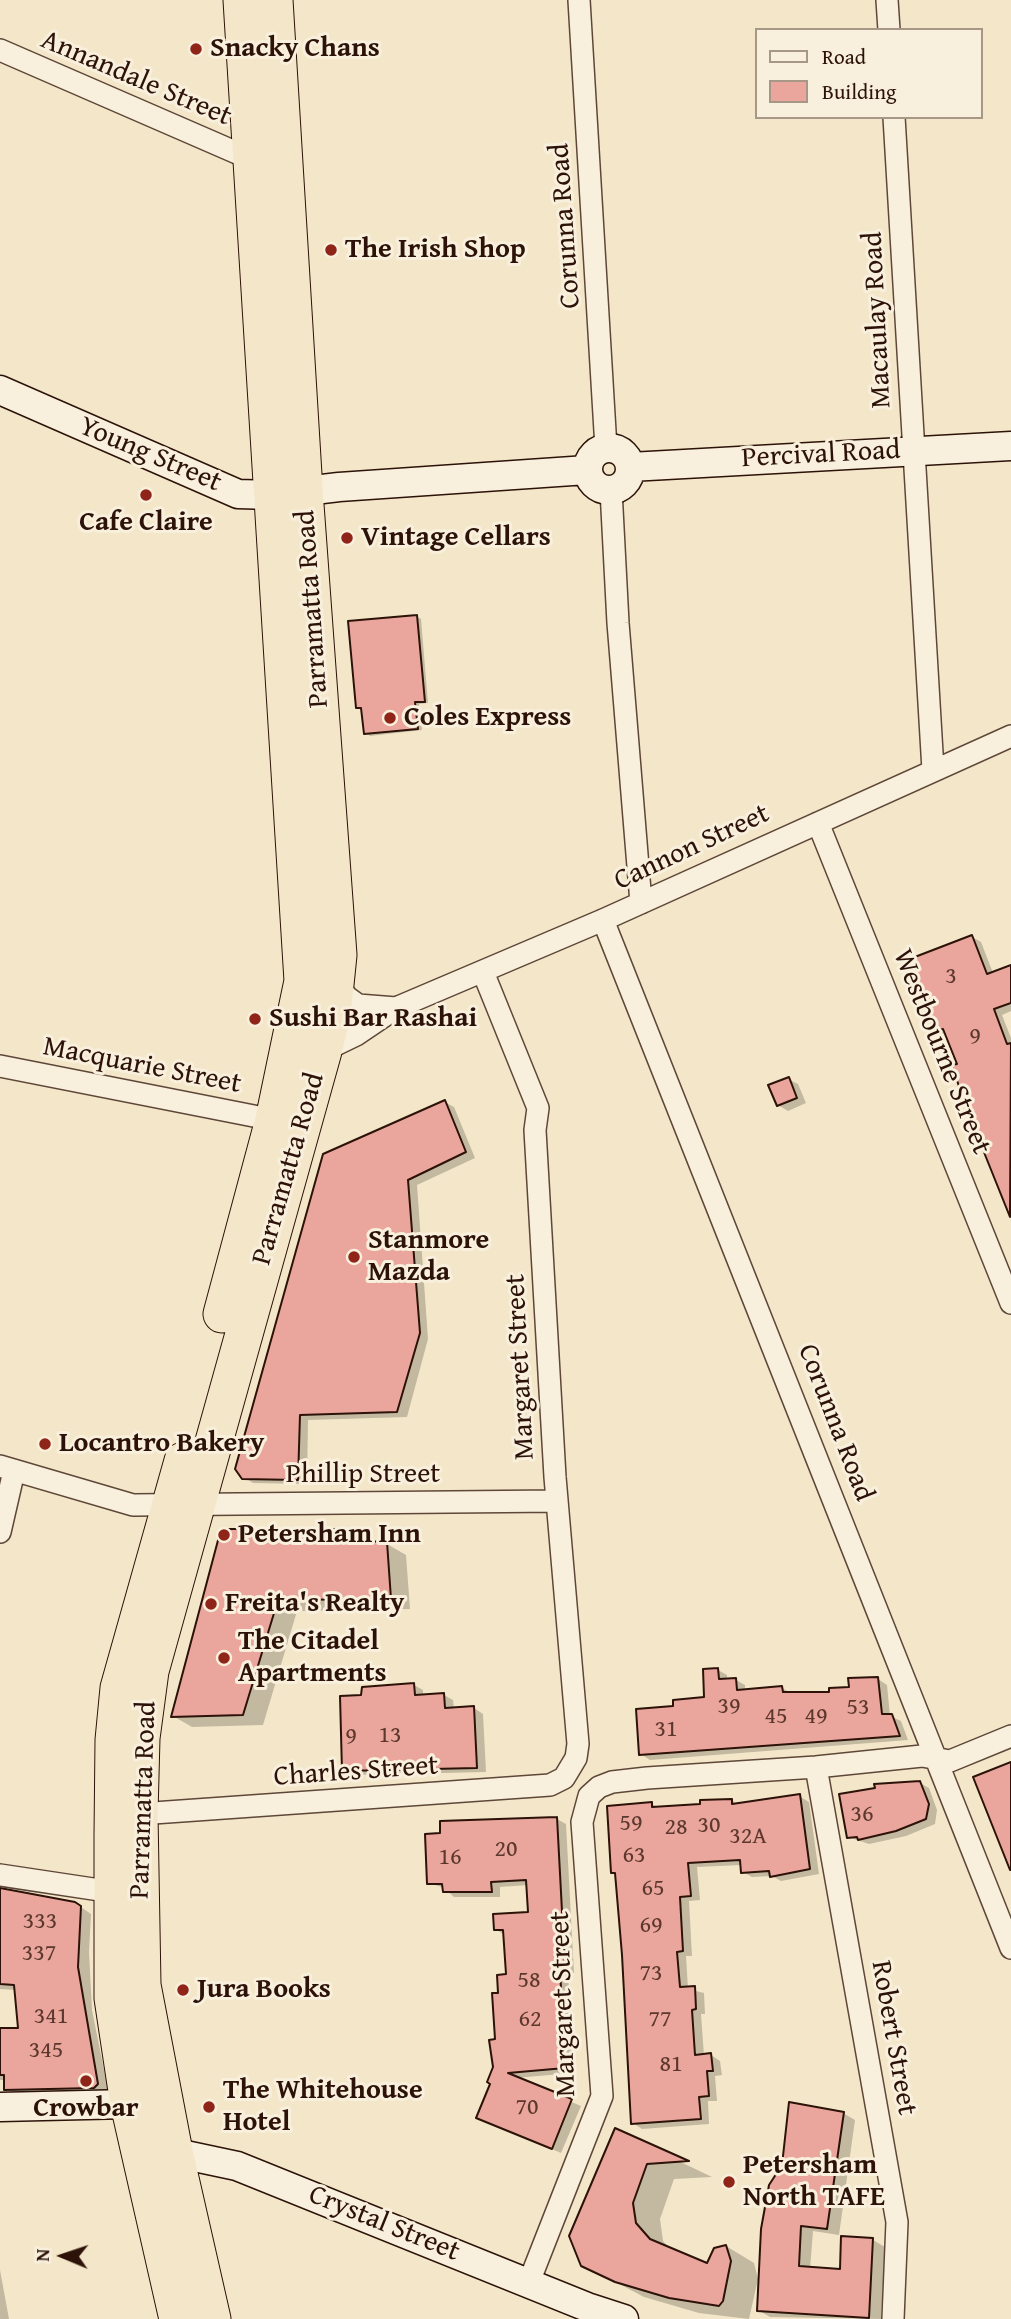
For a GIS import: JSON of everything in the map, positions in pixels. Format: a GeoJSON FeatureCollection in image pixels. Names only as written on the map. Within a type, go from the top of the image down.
{"type":"FeatureCollection","features":[{"type":"Feature","properties":{"kind":"highway","name":"Parramatta Road"},"geometry":{"type":"LineString","coordinates":[[212,2319],[157,2149],[129,2104],[113,1998],[114,1740],[119,1688],[183,1505],[323,1051],[336,983],[338,955],[251,159],[242,0]]}},
{"type":"Feature","properties":{"kind":"highway","name":"Parramatta Road"},"geometry":{"type":"LineString","coordinates":[[178,2319],[157,2149],[142,1985],[139,1814],[141,1738],[150,1671],[183,1505],[274,1121],[303,981],[274,0]]}},
{"type":"Feature","properties":{"kind":"street","name":"Corunna Road"},"geometry":{"type":"LineString","coordinates":[[579,0],[606,448]]}},
{"type":"Feature","properties":{"kind":"street"},"geometry":{"type":"LineString","coordinates":[[887,0],[889,28]]}},
{"type":"Feature","properties":{"kind":"street","name":"Annandale Street"},"geometry":{"type":"LineString","coordinates":[[0,50],[251,159]]}},
{"type":"Feature","properties":{"kind":"street","name":"Macaulay Road"},"geometry":{"type":"LineString","coordinates":[[894,119],[933,771]]}},
{"type":"Feature","properties":{"kind":"street","name":"Young Street"},"geometry":{"type":"LineString","coordinates":[[0,390],[239,494],[288,493]]}},
{"type":"Feature","properties":{"kind":"street","name":"Percival Road"},"geometry":{"type":"LineString","coordinates":[[630,467],[1011,446]]}},
{"type":"Feature","properties":{"kind":"street"},"geometry":{"type":"LineString","coordinates":[[606,448],[624,454],[630,467],[625,482],[611,491],[595,486],[587,470],[593,454],[606,448]]}},
{"type":"Feature","properties":{"kind":"street"},"geometry":{"type":"LineString","coordinates":[[288,493],[587,470]]}},
{"type":"Feature","properties":{"kind":"street"},"geometry":{"type":"LineString","coordinates":[[611,491],[618,623],[641,903]]}},
{"type":"Feature","properties":{"kind":"street","name":"Cannon Street"},"geometry":{"type":"LineString","coordinates":[[323,1051],[356,1035],[396,1008],[603,920],[1011,736]]}},
{"type":"Feature","properties":{"kind":"street","name":"Westbourne Street"},"geometry":{"type":"LineString","coordinates":[[818,823],[1011,1303]]}},
{"type":"Feature","properties":{"kind":"street","name":"Corunna Road"},"geometry":{"type":"LineString","coordinates":[[603,920],[1011,1948]]}},
{"type":"Feature","properties":{"kind":"street","name":"Margaret Street"},"geometry":{"type":"LineString","coordinates":[[483,972],[488,991],[538,1108],[535,1130],[557,1501],[578,1744],[572,1769]]}},
{"type":"Feature","properties":{"kind":"street","name":"Cannon Street"},"geometry":{"type":"LineString","coordinates":[[336,983],[347,997],[358,1004],[396,1008]]}},
{"type":"Feature","properties":{"kind":"street","name":"Macquarie Street"},"geometry":{"type":"LineString","coordinates":[[0,1066],[274,1121]]}},
{"type":"Feature","properties":{"kind":"street"},"geometry":{"type":"LineString","coordinates":[[0,1532],[7,1468]]}},
{"type":"Feature","properties":{"kind":"street","name":"Phillip Street"},"geometry":{"type":"LineString","coordinates":[[7,1468],[132,1506],[557,1501]]}},
{"type":"Feature","properties":{"kind":"street"},"geometry":{"type":"LineString","coordinates":[[816,1767],[922,1756],[950,1760],[1011,1736]]}},
{"type":"Feature","properties":{"kind":"street","name":"Margaret Street"},"geometry":{"type":"LineString","coordinates":[[528,2282],[602,2096],[582,1822],[589,1796],[598,1787],[612,1782],[816,1767]]}},
{"type":"Feature","properties":{"kind":"street","name":"Robert Street"},"geometry":{"type":"LineString","coordinates":[[816,1767],[897,2222],[893,2319]]}},
{"type":"Feature","properties":{"kind":"street","name":"Charles Street"},"geometry":{"type":"LineString","coordinates":[[139,1814],[542,1786],[564,1778],[572,1769]]}},
{"type":"Feature","properties":{"kind":"street"},"geometry":{"type":"LineString","coordinates":[[0,1875],[113,1892]]}},
{"type":"Feature","properties":{"kind":"street"},"geometry":{"type":"LineString","coordinates":[[0,2107],[129,2104]]}},
{"type":"Feature","properties":{"kind":"street","name":"Crystal Street"},"geometry":{"type":"LineString","coordinates":[[157,2149],[237,2166],[608,2316]]}},
{"type":"Feature","properties":{"kind":"building"},"geometry":{"type":"Polygon","coordinates":[[[417,615],[425,702],[415,702],[418,729],[364,734],[361,708],[356,708],[348,621],[417,615]]]}},
{"type":"Feature","properties":{"kind":"building"},"geometry":{"type":"Polygon","coordinates":[[[972,935],[987,974],[1011,965],[1011,1003],[994,1009],[1007,1044],[1011,1043],[1010,1217],[965,1105],[952,1065],[957,1064],[943,1029],[935,1032],[907,960],[972,935]]]}},
{"type":"Feature","properties":{"kind":"building"},"geometry":{"type":"Polygon","coordinates":[[[789,1077],[797,1098],[777,1106],[768,1085],[789,1077]]]}},
{"type":"Feature","properties":{"kind":"building","name":"Stanmore Mazda"},"geometry":{"type":"Polygon","coordinates":[[[445,1100],[466,1152],[408,1180],[420,1333],[397,1412],[300,1415],[298,1480],[242,1479],[235,1469],[323,1154],[445,1100]]]}},
{"type":"Feature","properties":{"kind":"building","name":"The Citadel Apartments"},"geometry":{"type":"Polygon","coordinates":[[[221,1529],[339,1529],[339,1540],[387,1542],[391,1599],[278,1600],[243,1715],[171,1717],[221,1529]]]}},
{"type":"Feature","properties":{"kind":"building"},"geometry":{"type":"Polygon","coordinates":[[[718,1668],[719,1679],[736,1678],[737,1690],[782,1686],[783,1692],[829,1692],[829,1688],[849,1687],[848,1678],[878,1677],[882,1714],[892,1714],[900,1736],[639,1755],[636,1709],[673,1706],[673,1700],[704,1697],[703,1669],[718,1668]]]}},
{"type":"Feature","properties":{"kind":"building"},"geometry":{"type":"Polygon","coordinates":[[[414,1683],[415,1695],[444,1693],[445,1708],[474,1706],[477,1768],[342,1771],[340,1696],[361,1695],[362,1687],[414,1683]]]}},
{"type":"Feature","properties":{"kind":"building"},"geometry":{"type":"Polygon","coordinates":[[[1011,1762],[1011,1870],[1010,1870],[973,1777],[1011,1762]]]}},
{"type":"Feature","properties":{"kind":"building"},"geometry":{"type":"Polygon","coordinates":[[[920,1781],[929,1804],[926,1819],[896,1831],[858,1840],[857,1837],[847,1838],[839,1794],[875,1788],[874,1784],[920,1781]]]}},
{"type":"Feature","properties":{"kind":"building"},"geometry":{"type":"Polygon","coordinates":[[[800,1794],[810,1869],[770,1877],[769,1871],[741,1873],[740,1860],[688,1863],[691,1896],[680,1897],[683,1951],[677,1952],[680,1987],[695,1986],[696,2009],[692,2010],[695,2055],[711,2053],[713,2071],[707,2071],[709,2096],[699,2097],[701,2119],[631,2124],[622,1955],[615,1873],[611,1873],[607,1806],[652,1802],[652,1807],[700,1804],[700,1800],[732,1799],[732,1804],[800,1794]]]}},
{"type":"Feature","properties":{"kind":"building"},"geometry":{"type":"Polygon","coordinates":[[[557,1817],[565,1968],[560,1969],[565,2068],[508,2073],[572,2099],[552,2149],[476,2118],[490,2084],[487,2082],[493,2067],[489,2040],[495,2039],[492,1993],[498,1993],[497,1975],[506,1974],[503,1930],[494,1930],[493,1914],[528,1912],[526,1880],[491,1882],[492,1892],[443,1892],[442,1884],[427,1884],[425,1834],[440,1833],[440,1821],[557,1817]]]}},
{"type":"Feature","properties":{"kind":"building"},"geometry":{"type":"Polygon","coordinates":[[[0,1888],[75,1902],[81,1906],[78,1967],[98,2084],[94,2088],[4,2090],[4,2075],[0,2075],[0,2028],[18,2028],[14,1985],[0,1984],[0,1888]]]}},
{"type":"Feature","properties":{"kind":"building"},"geometry":{"type":"Polygon","coordinates":[[[789,2102],[844,2112],[827,2229],[801,2226],[799,2266],[840,2269],[841,2236],[873,2238],[869,2318],[757,2311],[761,2229],[769,2185],[782,2165],[789,2102]]]}},
{"type":"Feature","properties":{"kind":"building"},"geometry":{"type":"Polygon","coordinates":[[[615,2128],[689,2161],[647,2164],[633,2203],[636,2223],[650,2239],[707,2263],[714,2248],[726,2245],[731,2261],[723,2301],[719,2306],[669,2298],[615,2282],[581,2266],[569,2236],[615,2128]]]}},
{"type":"Feature","properties":{"kind":"place","name":"Snacky Chans"},"geometry":{"type":"Point","coordinates":[196,49]}},
{"type":"Feature","properties":{"kind":"place","name":"The Irish Shop"},"geometry":{"type":"Point","coordinates":[331,250]}},
{"type":"Feature","properties":{"kind":"place","name":"Cafe Claire"},"geometry":{"type":"Point","coordinates":[146,495]}},
{"type":"Feature","properties":{"kind":"place","name":"Vintage Cellars"},"geometry":{"type":"Point","coordinates":[347,538]}},
{"type":"Feature","properties":{"kind":"place","name":"Coles Express"},"geometry":{"type":"Point","coordinates":[390,718]}},
{"type":"Feature","properties":{"kind":"place","name":"Sushi Bar Rashai"},"geometry":{"type":"Point","coordinates":[255,1019]}},
{"type":"Feature","properties":{"kind":"place","name":"Stanmore Mazda"},"geometry":{"type":"Point","coordinates":[354,1257]}},
{"type":"Feature","properties":{"kind":"place","name":"Locantro Bakery"},"geometry":{"type":"Point","coordinates":[45,1444]}},
{"type":"Feature","properties":{"kind":"place","name":"Petersham Inn"},"geometry":{"type":"Point","coordinates":[224,1535]}},
{"type":"Feature","properties":{"kind":"place","name":"Freita's Realty"},"geometry":{"type":"Point","coordinates":[211,1604]}},
{"type":"Feature","properties":{"kind":"place","name":"The Citadel Apartments"},"geometry":{"type":"Point","coordinates":[224,1658]}},
{"type":"Feature","properties":{"kind":"place","name":"Jura Books"},"geometry":{"type":"Point","coordinates":[183,1990]}},
{"type":"Feature","properties":{"kind":"place","name":"Crowbar"},"geometry":{"type":"Point","coordinates":[86,2081]}},
{"type":"Feature","properties":{"kind":"place","name":"The Whitehouse Hotel"},"geometry":{"type":"Point","coordinates":[209,2107]}},
{"type":"Feature","properties":{"kind":"place","name":"Petersham North TAFE"},"geometry":{"type":"Point","coordinates":[729,2182]}}]}
